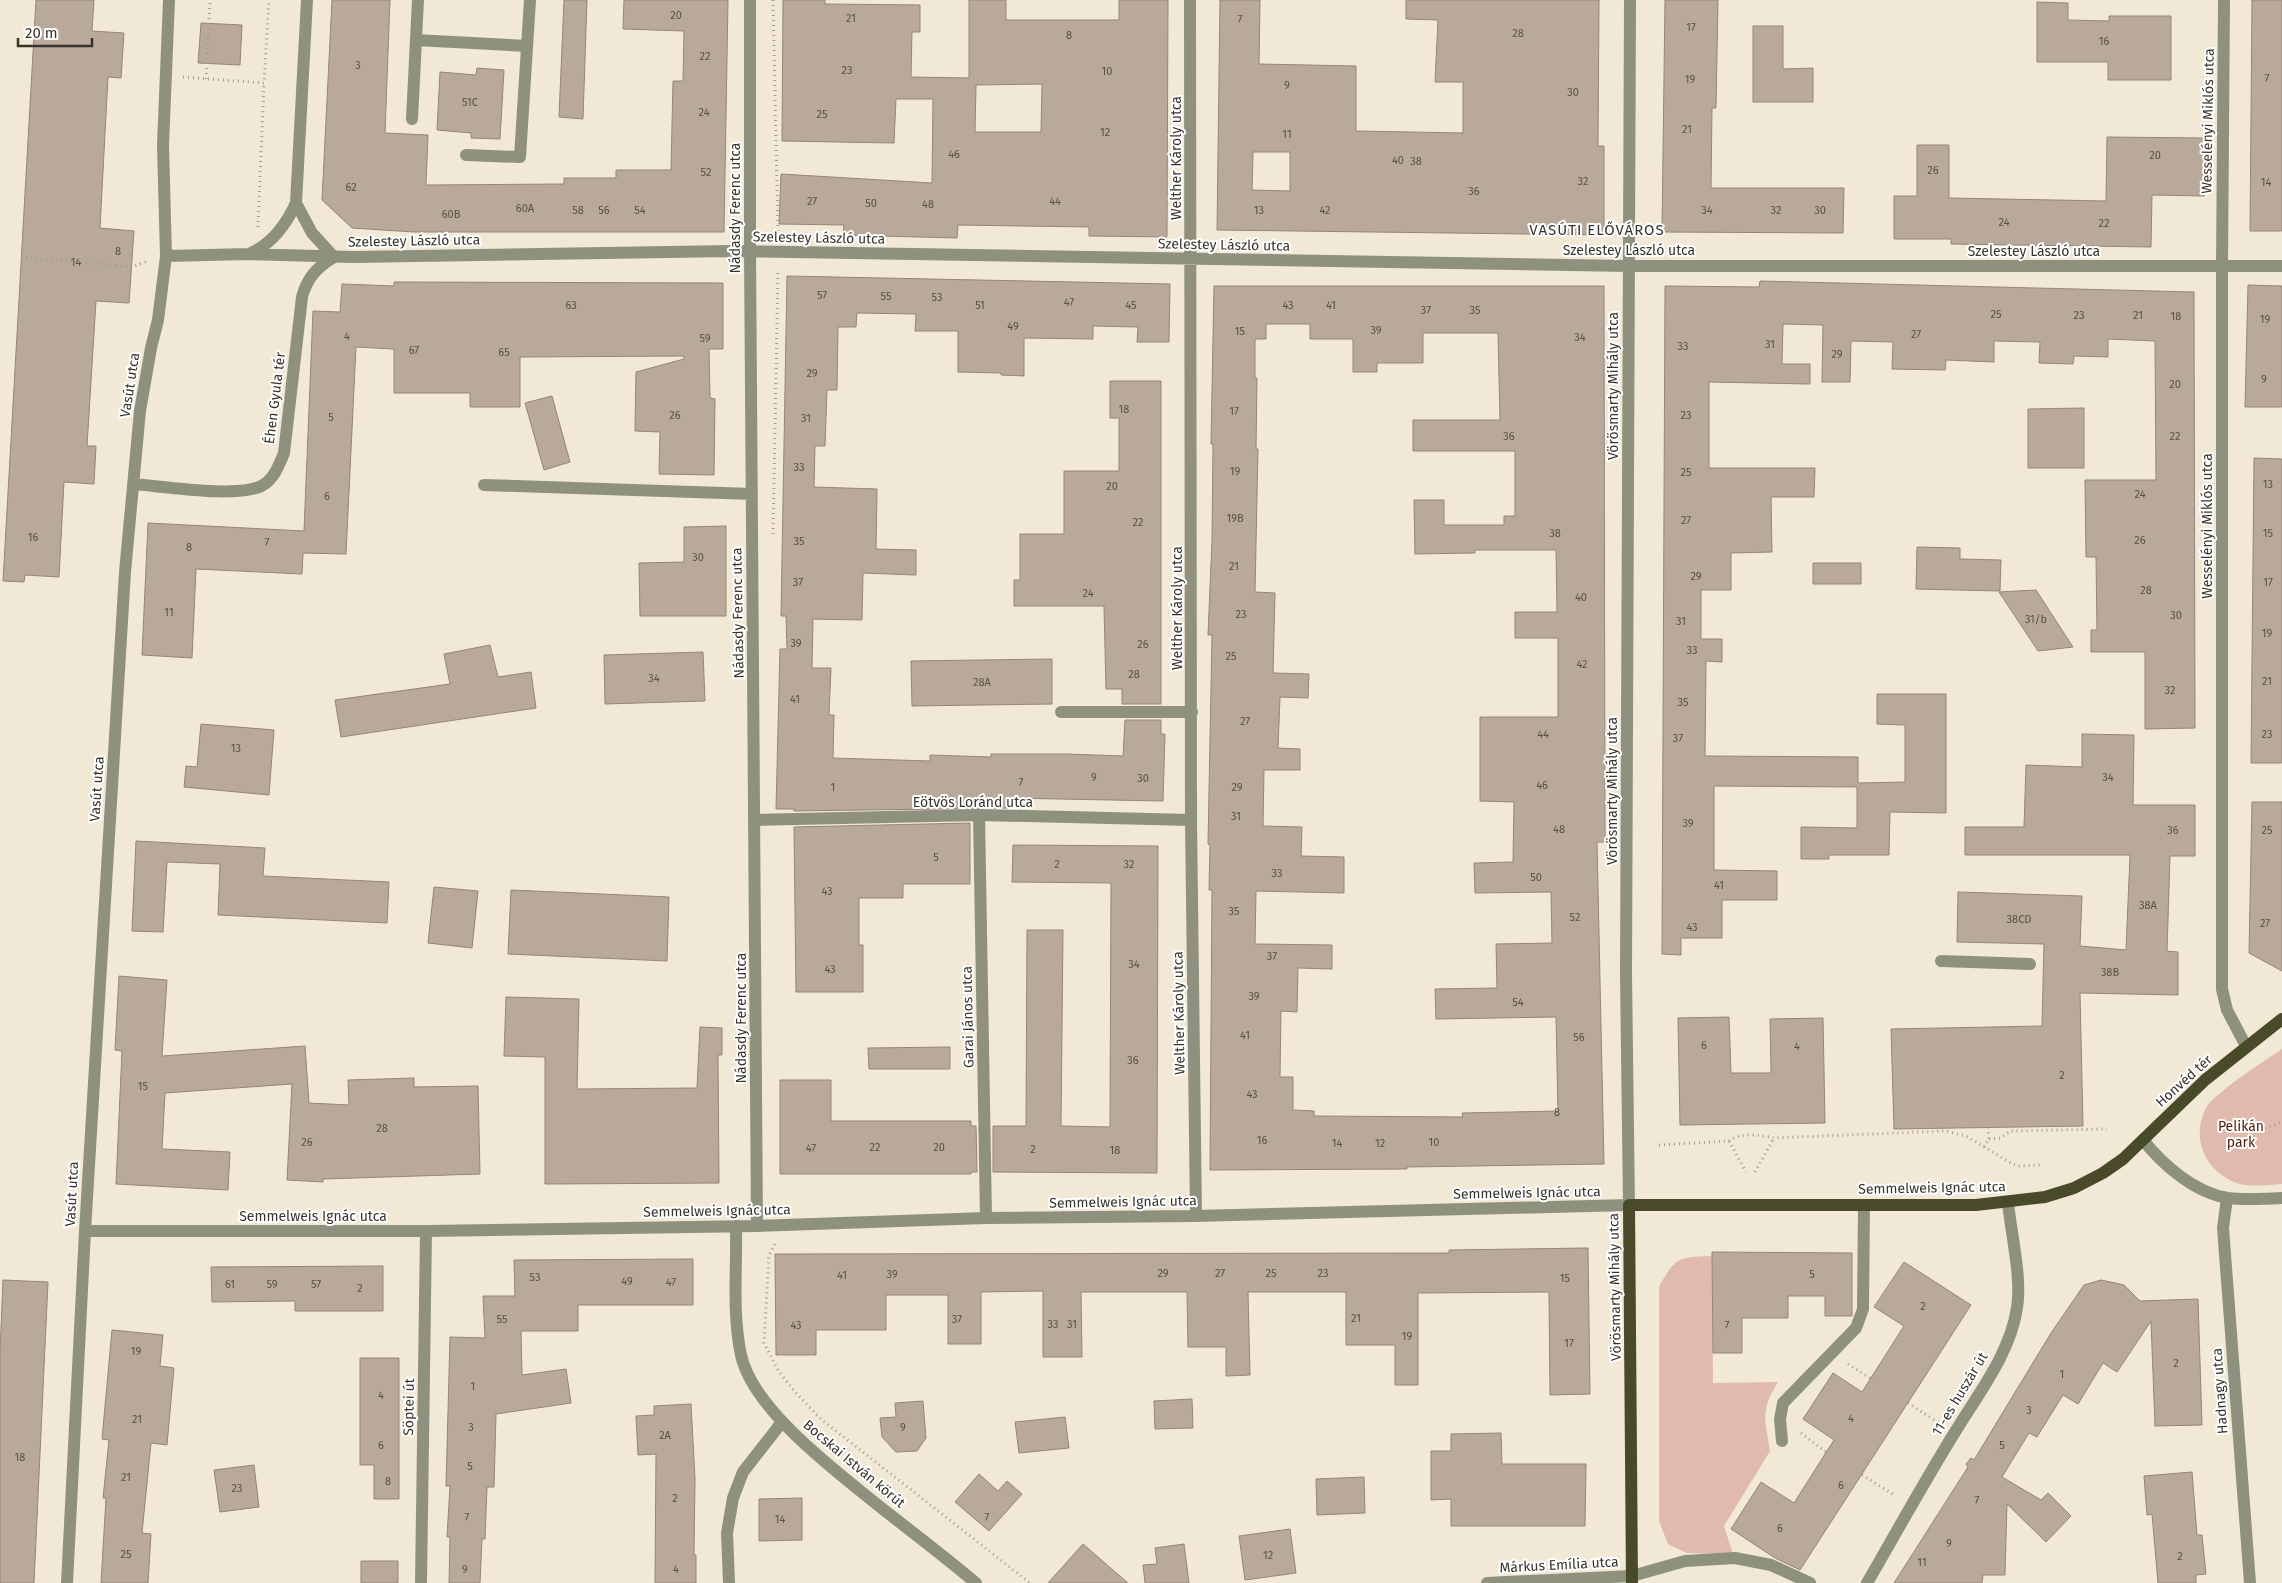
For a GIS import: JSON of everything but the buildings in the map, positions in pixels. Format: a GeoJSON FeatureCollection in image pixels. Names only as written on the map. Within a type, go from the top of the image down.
{"type":"FeatureCollection","features":[{"type":"Feature","properties":{"kind":"main road","name":"Honvéd tér"},"geometry":{"type":"LineString","coordinates":[[2143,1140],[2205,1080],[2282,1019]]}},
{"type":"Feature","properties":{"kind":"main road","name":"Semmelweis Ignác utca"},"geometry":{"type":"LineString","coordinates":[[1629,1205],[1864,1205],[2008,1202],[2045,1197],[2074,1188],[2103,1173],[2123,1159],[2143,1140]]}},
{"type":"Feature","properties":{"kind":"main road","name":"Vörösmarty Mihály utca"},"geometry":{"type":"LineString","coordinates":[[1629,1205],[1632,1580]]}},
{"type":"Feature","properties":{"kind":"street","name":"Vasút utca"},"geometry":{"type":"LineString","coordinates":[[67,1583],[85,1231],[125,572],[144,387],[158,320],[166,256],[163,172],[169,0]]}},
{"type":"Feature","properties":{"kind":"street"},"geometry":{"type":"LineString","coordinates":[[249,254],[272,241],[285,224],[296,203],[307,0]]}},
{"type":"Feature","properties":{"kind":"street"},"geometry":{"type":"LineString","coordinates":[[412,119],[418,0]]}},
{"type":"Feature","properties":{"kind":"street"},"geometry":{"type":"LineString","coordinates":[[466,155],[520,157],[530,0]]}},
{"type":"Feature","properties":{"kind":"street","name":"Nádasdy Ferenc utca"},"geometry":{"type":"LineString","coordinates":[[750,0],[757,1226]]}},
{"type":"Feature","properties":{"kind":"street","name":"Welther Károly utca"},"geometry":{"type":"LineString","coordinates":[[1190,0],[1192,259],[1191,820],[1196,1216]]}},
{"type":"Feature","properties":{"kind":"street","name":"Vörösmarty Mihály utca"},"geometry":{"type":"LineString","coordinates":[[1629,1205],[1626,975],[1630,0]]}},
{"type":"Feature","properties":{"kind":"street","name":"Wesselényi Miklós utca"},"geometry":{"type":"LineString","coordinates":[[2224,0],[2222,989],[2227,1010],[2246,1046]]}},
{"type":"Feature","properties":{"kind":"street"},"geometry":{"type":"LineString","coordinates":[[416,40],[527,46]]}},
{"type":"Feature","properties":{"kind":"street"},"geometry":{"type":"LineString","coordinates":[[296,203],[312,233],[334,257]]}},
{"type":"Feature","properties":{"kind":"street","name":"Szelestey László utca"},"geometry":{"type":"LineString","coordinates":[[166,256],[249,254],[334,257],[750,251],[1628,266],[2282,266]]}},
{"type":"Feature","properties":{"kind":"street","name":"Éhen Gyula tér"},"geometry":{"type":"LineString","coordinates":[[134,484],[243,492],[263,486],[275,474],[284,453],[305,285],[321,265],[334,257]]}},
{"type":"Feature","properties":{"kind":"street"},"geometry":{"type":"LineString","coordinates":[[484,485],[752,494]]}},
{"type":"Feature","properties":{"kind":"street"},"geometry":{"type":"LineString","coordinates":[[1061,712],[1192,712]]}},
{"type":"Feature","properties":{"kind":"street","name":"Eötvös Loránd utca"},"geometry":{"type":"LineString","coordinates":[[755,820],[979,815],[1191,820]]}},
{"type":"Feature","properties":{"kind":"street","name":"Garai János utca"},"geometry":{"type":"LineString","coordinates":[[979,815],[986,1218]]}},
{"type":"Feature","properties":{"kind":"street"},"geometry":{"type":"LineString","coordinates":[[1941,961],[2030,964]]}},
{"type":"Feature","properties":{"kind":"street"},"geometry":{"type":"LineString","coordinates":[[2143,1140],[2161,1160],[2193,1185],[2211,1194],[2227,1198],[2282,1198]]}},
{"type":"Feature","properties":{"kind":"street","name":"Hadnagy utca"},"geometry":{"type":"LineString","coordinates":[[2227,1198],[2223,1228],[2250,1583]]}},
{"type":"Feature","properties":{"kind":"street","name":"11-es huszár út"},"geometry":{"type":"LineString","coordinates":[[1867,1583],[1954,1433],[1992,1374],[2007,1341],[2018,1307],[2018,1282],[2008,1202]]}},
{"type":"Feature","properties":{"kind":"street","name":"Semmelweis Ignác utca"},"geometry":{"type":"LineString","coordinates":[[85,1231],[426,1231],[757,1226],[986,1218],[1196,1216],[1629,1205]]}},
{"type":"Feature","properties":{"kind":"street"},"geometry":{"type":"LineString","coordinates":[[1782,1441],[1780,1419],[1783,1403],[1856,1328],[1863,1309],[1864,1205]]}},
{"type":"Feature","properties":{"kind":"street","name":"Bocskai István körút"},"geometry":{"type":"LineString","coordinates":[[736,1226],[736,1318],[742,1357],[756,1387],[782,1422],[828,1466],[976,1583]]}},
{"type":"Feature","properties":{"kind":"street","name":"Söptei út"},"geometry":{"type":"LineString","coordinates":[[421,1583],[426,1231]]}},
{"type":"Feature","properties":{"kind":"street"},"geometry":{"type":"LineString","coordinates":[[729,1583],[727,1533],[733,1498],[743,1472],[782,1422]]}},
{"type":"Feature","properties":{"kind":"street","name":"Márkus Emília utca"},"geometry":{"type":"LineString","coordinates":[[1487,1583],[1632,1580],[1685,1561],[1735,1558],[1771,1565],[1810,1583]]}},
{"type":"Feature","properties":{"kind":"path"},"geometry":{"type":"LineString","coordinates":[[206,79],[210,0]]}},
{"type":"Feature","properties":{"kind":"path"},"geometry":{"type":"LineString","coordinates":[[258,229],[269,0]]}},
{"type":"Feature","properties":{"kind":"path"},"geometry":{"type":"LineString","coordinates":[[772,0],[778,252],[773,540]]}},
{"type":"Feature","properties":{"kind":"path"},"geometry":{"type":"LineString","coordinates":[[166,75],[264,83]]}},
{"type":"Feature","properties":{"kind":"path"},"geometry":{"type":"LineString","coordinates":[[21,257],[131,267]]}},
{"type":"Feature","properties":{"kind":"path"},"geometry":{"type":"LineString","coordinates":[[2245,1131],[2266,1128],[2282,1122]]}},
{"type":"Feature","properties":{"kind":"path"},"geometry":{"type":"LineString","coordinates":[[1984,1147],[1989,1139],[1988,1128]]}},
{"type":"Feature","properties":{"kind":"path"},"geometry":{"type":"LineString","coordinates":[[1989,1139],[2001,1138],[2010,1131],[2107,1129]]}},
{"type":"Feature","properties":{"kind":"path"},"geometry":{"type":"LineString","coordinates":[[1659,1145],[1728,1140],[1733,1137],[1762,1135],[1774,1138],[1945,1131],[1966,1136],[2018,1166],[2041,1165]]}},
{"type":"Feature","properties":{"kind":"path"},"geometry":{"type":"LineString","coordinates":[[1755,1172],[1774,1138]]}},
{"type":"Feature","properties":{"kind":"path"},"geometry":{"type":"LineString","coordinates":[[1728,1140],[1746,1172]]}},
{"type":"Feature","properties":{"kind":"path"},"geometry":{"type":"LineString","coordinates":[[776,1225],[777,1242],[769,1255],[764,1342],[778,1370],[794,1392],[822,1420],[1030,1583]]}},
{"type":"Feature","properties":{"kind":"path"},"geometry":{"type":"LineString","coordinates":[[1831,1354],[1870,1378]]}},
{"type":"Feature","properties":{"kind":"path"},"geometry":{"type":"LineString","coordinates":[[1908,1403],[1954,1433]]}},
{"type":"Feature","properties":{"kind":"path"},"geometry":{"type":"LineString","coordinates":[[1780,1419],[1826,1452]]}},
{"type":"Feature","properties":{"kind":"path"},"geometry":{"type":"LineString","coordinates":[[1862,1474],[1912,1506]]}},
{"type":"Feature","properties":{"kind":"green space","name":"Pelikán park"},"geometry":{"type":"Polygon","coordinates":[[[2282,1049],[2282,1184],[2255,1186],[2240,1184],[2228,1179],[2210,1164],[2204,1154],[2201,1143],[2201,1120],[2211,1101],[2241,1077],[2282,1049]]]}},
{"type":"Feature","properties":{"kind":"green space"},"geometry":{"type":"Polygon","coordinates":[[[1712,1256],[1713,1383],[1778,1382],[1768,1401],[1765,1415],[1770,1451],[1724,1526],[1733,1554],[1687,1553],[1668,1544],[1659,1521],[1659,1287],[1669,1270],[1679,1261],[1685,1258],[1712,1256]]]}},
{"type":"Feature","properties":{"kind":"district","name":"VASÚTI ELŐVÁROS"},"geometry":{"type":"Point","coordinates":[1597,230]}}]}
